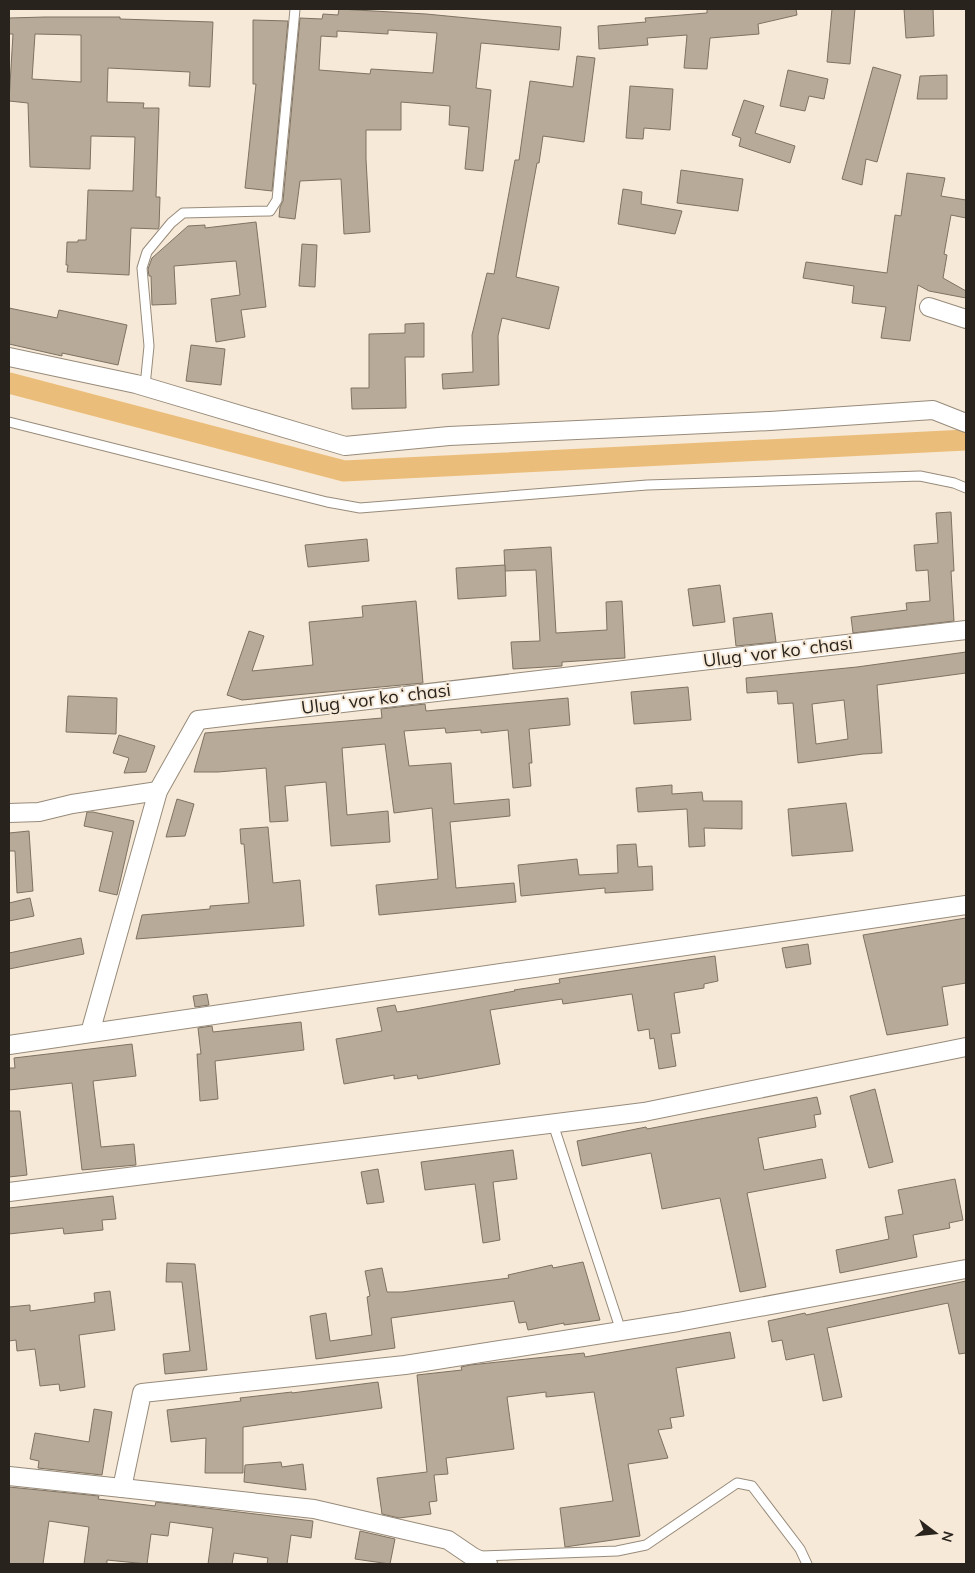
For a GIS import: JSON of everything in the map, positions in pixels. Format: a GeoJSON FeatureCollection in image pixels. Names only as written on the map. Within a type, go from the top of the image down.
{"type":"FeatureCollection","features":[{"type":"Feature","properties":{"kind":"street"},"geometry":{"type":"LineString","coordinates":[[929,307],[966,319]]}},
{"type":"Feature","properties":{"kind":"street"},"geometry":{"type":"LineString","coordinates":[[9,358],[144,386],[345,446],[449,436],[770,421],[933,410],[966,423]]}},
{"type":"Feature","properties":{"kind":"street","name":"Ulugʻvor koʻchasi"},"geometry":{"type":"LineString","coordinates":[[90,1034],[158,791],[198,720],[966,630]]}},
{"type":"Feature","properties":{"kind":"street"},"geometry":{"type":"LineString","coordinates":[[9,813],[39,812],[72,804],[158,791]]}},
{"type":"Feature","properties":{"kind":"street"},"geometry":{"type":"LineString","coordinates":[[9,1045],[966,904]]}},
{"type":"Feature","properties":{"kind":"street"},"geometry":{"type":"LineString","coordinates":[[9,1192],[644,1112],[966,1047]]}},
{"type":"Feature","properties":{"kind":"street"},"geometry":{"type":"LineString","coordinates":[[122,1488],[142,1393],[405,1365],[621,1331],[966,1269]]}},
{"type":"Feature","properties":{"kind":"street"},"geometry":{"type":"LineString","coordinates":[[9,1476],[314,1509],[448,1540],[481,1560]]}},
{"type":"Feature","properties":{"kind":"lane"},"geometry":{"type":"LineString","coordinates":[[144,386],[149,346],[142,268],[147,252],[171,223],[183,212],[270,211],[278,200],[295,9]]}},
{"type":"Feature","properties":{"kind":"lane"},"geometry":{"type":"LineString","coordinates":[[9,422],[327,502],[360,508],[647,485],[920,476],[954,483],[966,488]]}},
{"type":"Feature","properties":{"kind":"lane"},"geometry":{"type":"LineString","coordinates":[[553,1124],[621,1331]]}},
{"type":"Feature","properties":{"kind":"lane"},"geometry":{"type":"LineString","coordinates":[[481,1560],[617,1551],[646,1545],[737,1483],[752,1486],[800,1549],[807,1564]]}},
{"type":"Feature","properties":{"kind":"building"},"geometry":{"type":"Polygon","coordinates":[[[339,9],[426,14],[561,27],[559,50],[481,43],[476,88],[491,90],[483,171],[465,169],[469,127],[449,125],[450,106],[401,102],[401,130],[366,130],[370,232],[344,234],[341,179],[300,181],[295,219],[279,217],[283,201],[300,18],[322,19],[323,14],[338,15],[339,9]],[[388,30],[388,34],[337,31],[337,37],[321,36],[319,70],[370,74],[371,69],[433,73],[437,33],[388,30]]]}},
{"type":"Feature","properties":{"kind":"building"},"geometry":{"type":"Polygon","coordinates":[[[707,9],[796,9],[797,15],[758,24],[759,34],[710,38],[707,69],[684,68],[687,35],[647,38],[648,45],[599,49],[598,26],[646,22],[645,18],[707,13],[707,9]]]}},
{"type":"Feature","properties":{"kind":"building"},"geometry":{"type":"Polygon","coordinates":[[[832,9],[855,9],[850,64],[827,62],[832,9]]]}},
{"type":"Feature","properties":{"kind":"building"},"geometry":{"type":"Polygon","coordinates":[[[904,9],[933,9],[934,36],[906,38],[904,9]]]}},
{"type":"Feature","properties":{"kind":"building"},"geometry":{"type":"Polygon","coordinates":[[[120,17],[120,19],[213,22],[210,87],[189,86],[190,72],[108,68],[107,102],[144,103],[143,108],[159,108],[156,197],[160,197],[159,227],[158,229],[131,228],[129,275],[67,272],[67,242],[86,240],[88,190],[133,191],[135,137],[91,136],[90,169],[30,167],[28,103],[9,101],[13,34],[9,34],[9,18],[120,17]],[[35,34],[32,79],[81,82],[81,35],[35,34]]]}},
{"type":"Feature","properties":{"kind":"building"},"geometry":{"type":"Polygon","coordinates":[[[253,20],[288,21],[272,191],[245,188],[256,84],[253,84],[253,20]]]}},
{"type":"Feature","properties":{"kind":"building"},"geometry":{"type":"Polygon","coordinates":[[[577,56],[595,58],[584,142],[543,136],[516,277],[559,287],[549,329],[502,318],[498,336],[499,385],[443,389],[442,374],[473,372],[472,335],[487,273],[494,274],[515,160],[519,160],[530,81],[573,87],[577,56]]]}},
{"type":"Feature","properties":{"kind":"building"},"geometry":{"type":"Polygon","coordinates":[[[873,67],[901,75],[877,162],[866,159],[862,185],[842,179],[873,67]]]}},
{"type":"Feature","properties":{"kind":"building"},"geometry":{"type":"Polygon","coordinates":[[[788,70],[828,79],[824,99],[809,96],[805,111],[780,106],[788,70]]]}},
{"type":"Feature","properties":{"kind":"building"},"geometry":{"type":"Polygon","coordinates":[[[947,75],[947,99],[917,99],[920,76],[947,75]]]}},
{"type":"Feature","properties":{"kind":"building"},"geometry":{"type":"Polygon","coordinates":[[[630,86],[673,89],[670,130],[644,128],[643,139],[626,138],[630,86]]]}},
{"type":"Feature","properties":{"kind":"building"},"geometry":{"type":"Polygon","coordinates":[[[744,100],[764,106],[755,133],[795,146],[790,163],[739,146],[741,138],[732,135],[744,100]]]}},
{"type":"Feature","properties":{"kind":"building"},"geometry":{"type":"Polygon","coordinates":[[[681,170],[743,179],[738,211],[677,203],[681,170]]]}},
{"type":"Feature","properties":{"kind":"building"},"geometry":{"type":"Polygon","coordinates":[[[907,173],[945,178],[941,196],[966,200],[966,218],[951,215],[944,254],[947,255],[943,278],[966,291],[966,298],[929,291],[918,285],[910,341],[881,338],[886,307],[852,303],[854,286],[803,278],[806,262],[887,273],[895,215],[901,216],[907,173]]]}},
{"type":"Feature","properties":{"kind":"building"},"geometry":{"type":"Polygon","coordinates":[[[623,189],[642,192],[641,204],[682,211],[675,234],[618,224],[623,189]]]}},
{"type":"Feature","properties":{"kind":"building"},"geometry":{"type":"Polygon","coordinates":[[[256,222],[266,307],[241,310],[245,337],[216,342],[211,299],[240,295],[236,261],[174,266],[176,304],[152,305],[151,276],[149,276],[148,269],[152,258],[188,226],[205,225],[205,228],[256,222]]]}},
{"type":"Feature","properties":{"kind":"building"},"geometry":{"type":"Polygon","coordinates":[[[302,244],[317,245],[315,287],[299,286],[302,244]]]}},
{"type":"Feature","properties":{"kind":"building"},"geometry":{"type":"Polygon","coordinates":[[[9,308],[57,318],[59,310],[127,325],[118,365],[62,353],[62,356],[9,344],[9,308]]]}},
{"type":"Feature","properties":{"kind":"building"},"geometry":{"type":"Polygon","coordinates":[[[424,323],[424,357],[405,357],[406,408],[352,409],[351,388],[369,388],[369,334],[405,333],[405,324],[424,323]]]}},
{"type":"Feature","properties":{"kind":"building"},"geometry":{"type":"Polygon","coordinates":[[[191,345],[225,349],[221,385],[186,381],[191,345]]]}},
{"type":"Feature","properties":{"kind":"building"},"geometry":{"type":"Polygon","coordinates":[[[951,512],[954,571],[951,571],[954,621],[853,633],[851,617],[907,610],[906,603],[930,601],[928,570],[916,571],[914,545],[938,543],[936,513],[951,512]]]}},
{"type":"Feature","properties":{"kind":"building"},"geometry":{"type":"Polygon","coordinates":[[[367,539],[369,561],[308,567],[305,545],[367,539]]]}},
{"type":"Feature","properties":{"kind":"building"},"geometry":{"type":"Polygon","coordinates":[[[551,547],[556,633],[607,630],[606,602],[622,601],[625,658],[562,662],[562,666],[513,669],[511,642],[540,641],[536,570],[505,571],[504,550],[551,547]]]}},
{"type":"Feature","properties":{"kind":"building"},"geometry":{"type":"Polygon","coordinates":[[[505,565],[506,596],[458,599],[456,568],[505,565]]]}},
{"type":"Feature","properties":{"kind":"building"},"geometry":{"type":"Polygon","coordinates":[[[720,585],[725,622],[693,626],[688,589],[720,585]]]}},
{"type":"Feature","properties":{"kind":"building"},"geometry":{"type":"Polygon","coordinates":[[[416,601],[423,683],[242,700],[227,695],[249,631],[264,636],[252,671],[313,665],[309,622],[363,617],[362,606],[416,601]]]}},
{"type":"Feature","properties":{"kind":"building"},"geometry":{"type":"Polygon","coordinates":[[[772,613],[776,642],[736,646],[733,618],[772,613]]]}},
{"type":"Feature","properties":{"kind":"building"},"geometry":{"type":"Polygon","coordinates":[[[966,652],[966,673],[877,685],[882,753],[798,763],[793,703],[778,704],[777,691],[747,693],[746,678],[857,667],[966,652]],[[844,700],[812,704],[816,744],[848,739],[844,700]]]}},
{"type":"Feature","properties":{"kind":"building"},"geometry":{"type":"Polygon","coordinates":[[[688,687],[691,720],[634,724],[631,692],[688,687]]]}},
{"type":"Feature","properties":{"kind":"building"},"geometry":{"type":"Polygon","coordinates":[[[68,696],[117,698],[116,734],[66,732],[68,696]]]}},
{"type":"Feature","properties":{"kind":"building"},"geometry":{"type":"Polygon","coordinates":[[[568,698],[570,725],[529,729],[532,763],[529,763],[531,786],[513,788],[508,730],[481,733],[481,730],[446,733],[445,728],[404,731],[409,766],[451,763],[454,804],[509,799],[510,816],[450,822],[456,888],[514,883],[516,902],[379,915],[376,885],[438,879],[432,808],[394,813],[385,744],[342,748],[347,815],[388,811],[390,842],[331,846],[326,782],[285,786],[288,821],[270,822],[266,768],[194,772],[205,733],[382,718],[381,709],[425,704],[426,711],[568,698]]]}},
{"type":"Feature","properties":{"kind":"building"},"geometry":{"type":"Polygon","coordinates":[[[119,735],[155,746],[146,772],[124,773],[129,758],[113,753],[119,735]]]}},
{"type":"Feature","properties":{"kind":"building"},"geometry":{"type":"Polygon","coordinates":[[[672,785],[672,794],[702,792],[703,801],[742,801],[742,829],[704,828],[705,846],[689,847],[687,809],[638,812],[636,788],[672,785]]]}},
{"type":"Feature","properties":{"kind":"building"},"geometry":{"type":"Polygon","coordinates":[[[177,799],[194,804],[185,836],[166,837],[177,799]]]}},
{"type":"Feature","properties":{"kind":"building"},"geometry":{"type":"Polygon","coordinates":[[[846,803],[853,851],[792,856],[788,809],[846,803]]]}},
{"type":"Feature","properties":{"kind":"building"},"geometry":{"type":"Polygon","coordinates":[[[87,812],[134,821],[117,895],[99,891],[113,832],[84,826],[87,812]]]}},
{"type":"Feature","properties":{"kind":"building"},"geometry":{"type":"Polygon","coordinates":[[[268,827],[273,883],[300,880],[304,926],[136,939],[142,915],[210,909],[210,906],[249,903],[244,844],[241,844],[240,829],[268,827]]]}},
{"type":"Feature","properties":{"kind":"building"},"geometry":{"type":"Polygon","coordinates":[[[29,831],[33,891],[17,893],[15,851],[9,851],[9,833],[29,831]]]}},
{"type":"Feature","properties":{"kind":"building"},"geometry":{"type":"Polygon","coordinates":[[[636,844],[638,867],[652,866],[653,890],[605,893],[605,888],[521,896],[518,865],[577,859],[579,875],[618,873],[617,845],[636,844]]]}},
{"type":"Feature","properties":{"kind":"building"},"geometry":{"type":"Polygon","coordinates":[[[30,898],[34,916],[9,921],[9,903],[30,898]]]}},
{"type":"Feature","properties":{"kind":"building"},"geometry":{"type":"Polygon","coordinates":[[[966,918],[966,983],[942,987],[948,1025],[887,1035],[863,935],[966,918]]]}},
{"type":"Feature","properties":{"kind":"building"},"geometry":{"type":"Polygon","coordinates":[[[81,938],[84,954],[9,969],[9,953],[81,938]]]}},
{"type":"Feature","properties":{"kind":"building"},"geometry":{"type":"Polygon","coordinates":[[[808,944],[811,964],[786,968],[782,948],[808,944]]]}},
{"type":"Feature","properties":{"kind":"building"},"geometry":{"type":"Polygon","coordinates":[[[715,956],[718,981],[704,984],[704,988],[674,993],[680,1033],[671,1034],[676,1066],[659,1069],[654,1038],[650,1039],[649,1029],[638,1031],[632,994],[563,1004],[562,999],[490,1010],[500,1064],[418,1079],[417,1075],[394,1079],[394,1075],[344,1084],[336,1039],[382,1031],[377,1008],[395,1005],[397,1012],[404,1011],[560,983],[559,979],[715,956]]]}},
{"type":"Feature","properties":{"kind":"building"},"geometry":{"type":"Polygon","coordinates":[[[207,994],[209,1005],[195,1007],[193,996],[207,994]]]}},
{"type":"Feature","properties":{"kind":"building"},"geometry":{"type":"Polygon","coordinates":[[[301,1022],[304,1050],[215,1061],[218,1099],[200,1101],[197,1054],[201,1054],[198,1028],[212,1026],[213,1032],[301,1022]]]}},
{"type":"Feature","properties":{"kind":"building"},"geometry":{"type":"Polygon","coordinates":[[[132,1044],[136,1076],[93,1081],[101,1147],[134,1144],[136,1165],[82,1170],[72,1083],[9,1090],[9,1068],[15,1068],[14,1058],[132,1044]]]}},
{"type":"Feature","properties":{"kind":"building"},"geometry":{"type":"Polygon","coordinates":[[[875,1089],[893,1162],[869,1168],[850,1096],[875,1089]]]}},
{"type":"Feature","properties":{"kind":"building"},"geometry":{"type":"Polygon","coordinates":[[[817,1097],[821,1114],[814,1115],[816,1127],[758,1138],[764,1170],[822,1159],[826,1178],[747,1193],[766,1287],[740,1292],[720,1198],[662,1209],[651,1153],[582,1166],[577,1141],[817,1097]]]}},
{"type":"Feature","properties":{"kind":"building"},"geometry":{"type":"Polygon","coordinates":[[[9,1111],[20,1111],[27,1175],[9,1177],[9,1111]]]}},
{"type":"Feature","properties":{"kind":"building"},"geometry":{"type":"Polygon","coordinates":[[[513,1150],[517,1179],[493,1182],[500,1240],[483,1243],[475,1184],[425,1190],[421,1162],[513,1150]]]}},
{"type":"Feature","properties":{"kind":"building"},"geometry":{"type":"Polygon","coordinates":[[[378,1169],[384,1202],[367,1204],[361,1172],[378,1169]]]}},
{"type":"Feature","properties":{"kind":"building"},"geometry":{"type":"Polygon","coordinates":[[[955,1179],[963,1220],[949,1223],[950,1228],[913,1235],[917,1257],[840,1273],[836,1250],[889,1239],[885,1217],[903,1214],[898,1190],[955,1179]]]}},
{"type":"Feature","properties":{"kind":"building"},"geometry":{"type":"Polygon","coordinates":[[[113,1196],[116,1219],[102,1220],[103,1230],[64,1234],[63,1228],[9,1234],[9,1208],[113,1196]]]}},
{"type":"Feature","properties":{"kind":"building"},"geometry":{"type":"Polygon","coordinates":[[[583,1262],[600,1320],[564,1325],[564,1323],[528,1330],[526,1322],[519,1323],[514,1301],[391,1318],[395,1348],[316,1359],[310,1316],[326,1313],[330,1341],[372,1335],[367,1297],[370,1296],[365,1271],[382,1268],[387,1292],[402,1292],[509,1278],[508,1275],[552,1265],[553,1268],[583,1262]]]}},
{"type":"Feature","properties":{"kind":"building"},"geometry":{"type":"Polygon","coordinates":[[[167,1263],[195,1264],[207,1370],[165,1374],[163,1354],[190,1351],[182,1282],[166,1282],[167,1263]]]}},
{"type":"Feature","properties":{"kind":"building"},"geometry":{"type":"Polygon","coordinates":[[[966,1281],[966,1353],[959,1354],[948,1303],[827,1328],[842,1397],[823,1401],[814,1354],[786,1360],[782,1340],[772,1342],[768,1321],[805,1313],[806,1315],[966,1281]]]}},
{"type":"Feature","properties":{"kind":"building"},"geometry":{"type":"Polygon","coordinates":[[[110,1291],[115,1330],[79,1335],[85,1387],[60,1391],[59,1384],[40,1386],[35,1349],[17,1351],[16,1340],[9,1341],[9,1307],[30,1305],[30,1311],[95,1302],[94,1293],[110,1291]]]}},
{"type":"Feature","properties":{"kind":"building"},"geometry":{"type":"Polygon","coordinates":[[[730,1332],[735,1358],[676,1368],[684,1416],[670,1418],[672,1428],[658,1430],[668,1458],[628,1464],[640,1536],[565,1547],[560,1508],[613,1501],[594,1392],[546,1397],[546,1392],[507,1397],[514,1449],[446,1458],[448,1474],[434,1475],[437,1501],[429,1502],[431,1514],[399,1518],[382,1514],[377,1478],[427,1472],[417,1375],[462,1370],[461,1367],[470,1365],[584,1353],[585,1357],[730,1332]]]}},
{"type":"Feature","properties":{"kind":"building"},"geometry":{"type":"Polygon","coordinates":[[[378,1382],[382,1408],[243,1427],[243,1473],[205,1473],[206,1438],[171,1442],[167,1410],[241,1401],[240,1398],[378,1382]]]}},
{"type":"Feature","properties":{"kind":"building"},"geometry":{"type":"Polygon","coordinates":[[[94,1409],[112,1412],[102,1475],[38,1468],[39,1461],[30,1459],[35,1433],[89,1442],[94,1409]]]}},
{"type":"Feature","properties":{"kind":"building"},"geometry":{"type":"Polygon","coordinates":[[[281,1462],[282,1467],[303,1464],[306,1490],[244,1482],[245,1465],[281,1462]]]}},
{"type":"Feature","properties":{"kind":"building"},"geometry":{"type":"Polygon","coordinates":[[[9,1487],[99,1496],[98,1499],[155,1506],[156,1502],[313,1521],[311,1538],[291,1535],[287,1564],[267,1564],[268,1558],[234,1553],[232,1564],[208,1564],[213,1528],[170,1522],[168,1536],[151,1534],[147,1564],[107,1560],[107,1564],[84,1564],[89,1527],[49,1521],[43,1564],[9,1564],[9,1487]]]}},
{"type":"Feature","properties":{"kind":"building"},"geometry":{"type":"Polygon","coordinates":[[[360,1531],[395,1539],[390,1564],[355,1559],[360,1531]]]}},
{"type":"Feature","properties":{"kind":"waterway"},"geometry":{"type":"LineString","coordinates":[[9,383],[344,471],[966,440]]}}]}
